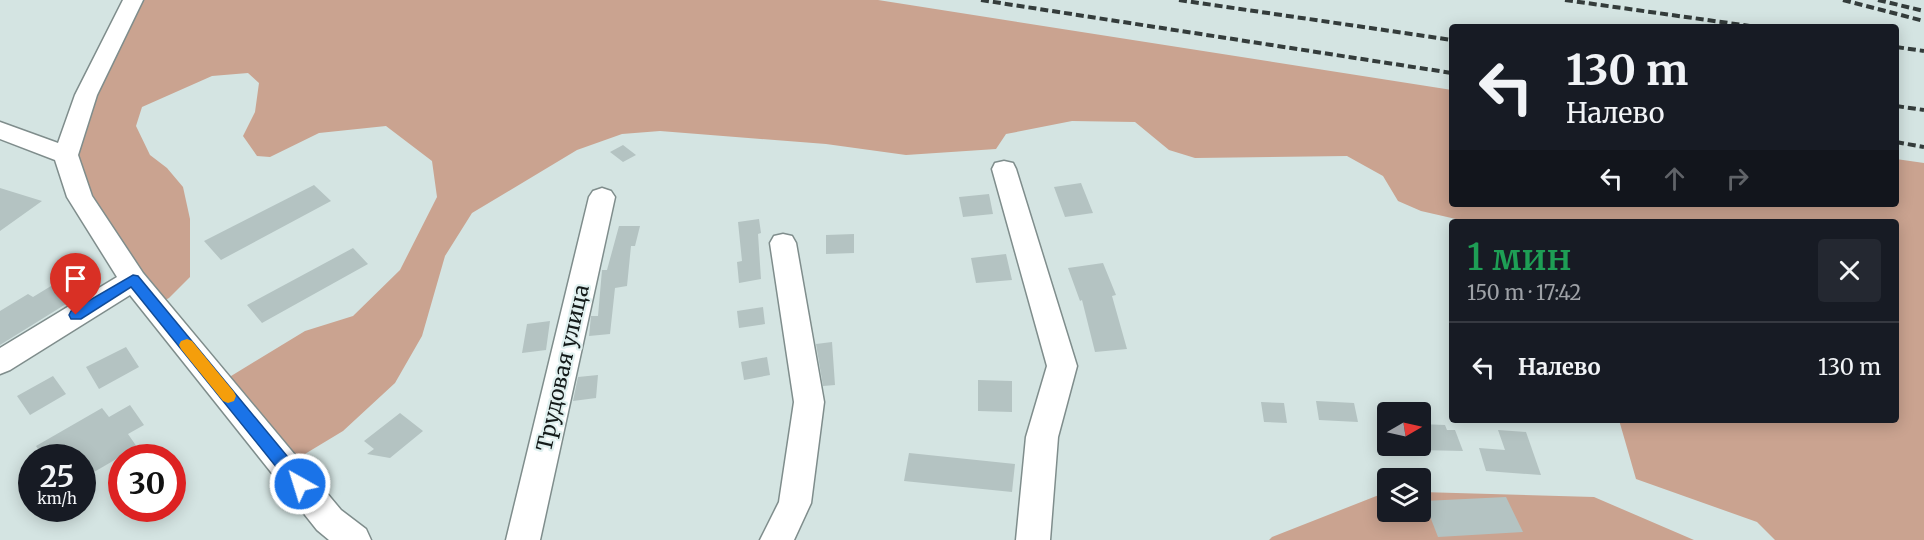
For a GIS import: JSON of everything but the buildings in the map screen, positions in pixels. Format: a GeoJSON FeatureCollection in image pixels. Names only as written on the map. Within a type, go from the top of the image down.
{"type":"FeatureCollection","features":[{"type":"Feature","properties":{"kind":"street"},"geometry":{"type":"LineString","coordinates":[[133,0],[86,95],[66,155],[80,197],[133,280],[329,520],[354,540]]}},
{"type":"Feature","properties":{"kind":"street"},"geometry":{"type":"LineString","coordinates":[[0,130],[66,155]]}},
{"type":"Feature","properties":{"kind":"street"},"geometry":{"type":"LineString","coordinates":[[1004,169],[1062,366],[1042,437],[1033,540]]}},
{"type":"Feature","properties":{"kind":"street","name":"Трудовая улица"},"geometry":{"type":"LineString","coordinates":[[523,540],[602,197]]}},
{"type":"Feature","properties":{"kind":"street"},"geometry":{"type":"LineString","coordinates":[[777,540],[795,503],[809,402],[783,243]]}},
{"type":"Feature","properties":{"kind":"street"},"geometry":{"type":"LineString","coordinates":[[0,362],[133,280]]}},
{"type":"Feature","properties":{"kind":"shaded area"},"geometry":{"type":"Polygon","coordinates":[[[137,0],[878,0],[1449,90],[1449,207],[1899,207],[1899,159],[1924,163],[1924,540],[1775,540],[1757,522],[1636,479],[1620,423],[1899,423],[1899,219],[1456,219],[1421,211],[1398,201],[1383,176],[1347,156],[1195,158],[1169,150],[1135,122],[1072,121],[1006,134],[996,149],[906,155],[826,144],[660,131],[622,134],[577,150],[472,213],[445,256],[422,336],[395,383],[343,431],[285,466],[218,384],[305,331],[353,316],[400,270],[437,197],[432,161],[386,126],[319,133],[270,157],[257,156],[243,136],[255,112],[259,83],[248,73],[212,76],[142,107],[136,126],[150,155],[167,168],[183,187],[190,219],[190,277],[169,298],[154,306],[66,155],[137,0]]]}},
{"type":"Feature","properties":{"kind":"shaded area"},"geometry":{"type":"Polygon","coordinates":[[[1431,492],[1594,497],[1694,540],[1269,540],[1377,496],[1377,522],[1431,522],[1431,492]]]}},
{"type":"Feature","properties":{"kind":"railway"},"geometry":{"type":"LineString","coordinates":[[981,0],[1449,73]]}},
{"type":"Feature","properties":{"kind":"railway"},"geometry":{"type":"LineString","coordinates":[[1179,0],[1449,40]]}},
{"type":"Feature","properties":{"kind":"railway"},"geometry":{"type":"LineString","coordinates":[[1565,0],[1736,24]]}},
{"type":"Feature","properties":{"kind":"railway"},"geometry":{"type":"LineString","coordinates":[[1843,0],[1924,21]]}},
{"type":"Feature","properties":{"kind":"railway"},"geometry":{"type":"LineString","coordinates":[[1878,0],[1924,11]]}},
{"type":"Feature","properties":{"kind":"railway"},"geometry":{"type":"LineString","coordinates":[[1899,47],[1924,51]]}},
{"type":"Feature","properties":{"kind":"railway"},"geometry":{"type":"LineString","coordinates":[[1899,106],[1924,110]]}},
{"type":"Feature","properties":{"kind":"railway"},"geometry":{"type":"LineString","coordinates":[[1899,143],[1924,147]]}},
{"type":"Feature","properties":{"kind":"slow traffic"},"geometry":{"type":"LineString","coordinates":[[187,345],[228,396]]}},
{"type":"Feature","properties":{"kind":"route"},"geometry":{"type":"LineString","coordinates":[[76,315],[133,280],[300,484]]}}]}
